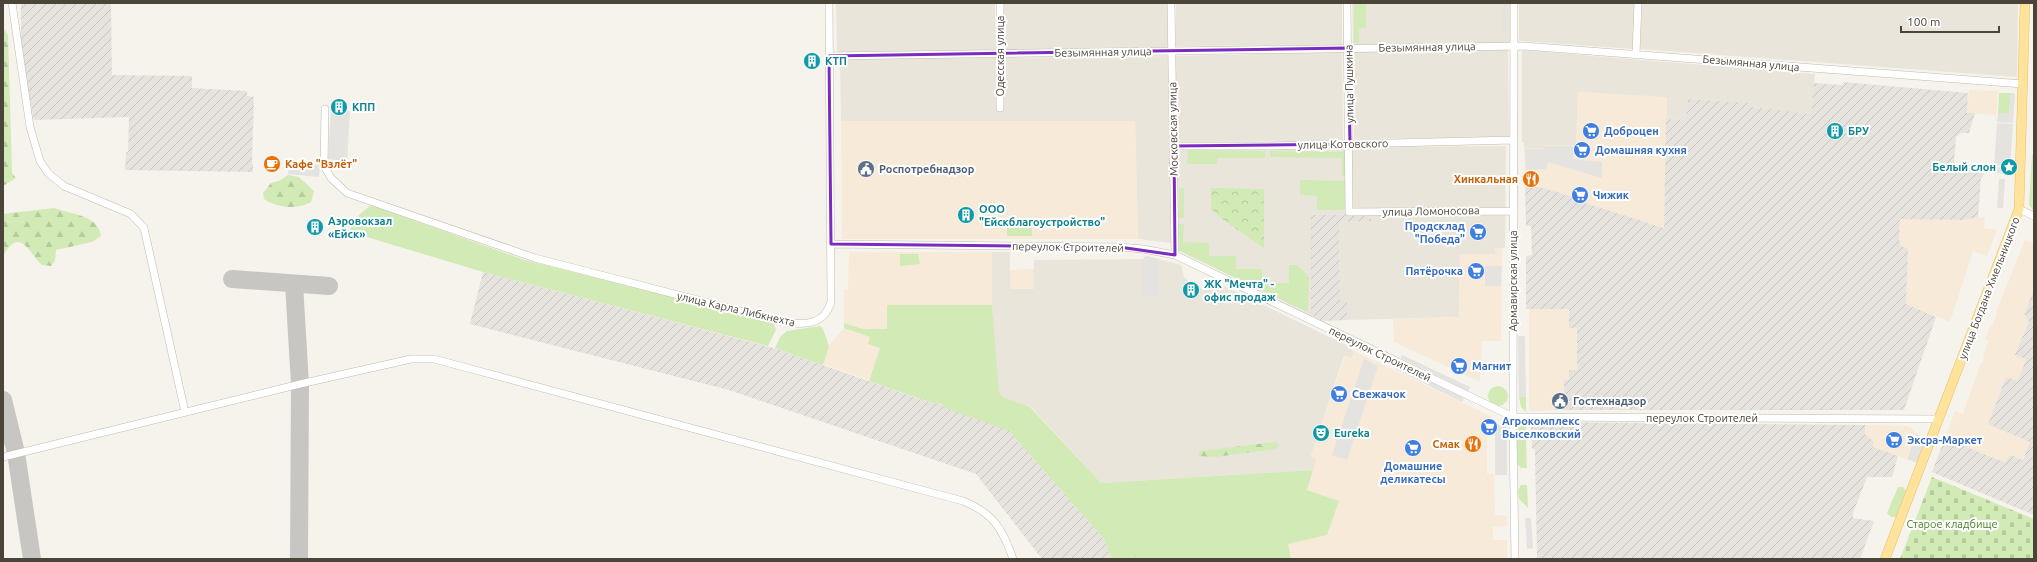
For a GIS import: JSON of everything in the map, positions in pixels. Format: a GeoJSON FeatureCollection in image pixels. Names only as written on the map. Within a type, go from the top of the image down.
{"type":"FeatureCollection","features":[{"type":"Feature","properties":{"kind":"main road","name":"улица Богдана Хмельницкого"},"geometry":{"type":"LineString","coordinates":[[1885,559],[2019,209],[2025,3]]}},
{"type":"Feature","properties":{"kind":"street"},"geometry":{"type":"LineString","coordinates":[[12,3],[30,127],[37,154],[43,167],[64,186],[131,214],[144,228],[185,412]]}},
{"type":"Feature","properties":{"kind":"street","name":"улица Карла Либкнехта"},"geometry":{"type":"LineString","coordinates":[[325,109],[325,168],[335,183],[347,193],[535,258],[783,322],[797,324],[815,322],[823,317],[831,302],[829,3]]}},
{"type":"Feature","properties":{"kind":"street","name":"Одесская улица"},"geometry":{"type":"LineString","coordinates":[[1000,3],[1000,108]]}},
{"type":"Feature","properties":{"kind":"street","name":"Московская улица"},"geometry":{"type":"LineString","coordinates":[[1171,3],[1175,255]]}},
{"type":"Feature","properties":{"kind":"street","name":"улица Пушкина"},"geometry":{"type":"LineString","coordinates":[[1347,3],[1350,144],[1349,212]]}},
{"type":"Feature","properties":{"kind":"street","name":"Армавирская улица"},"geometry":{"type":"LineString","coordinates":[[1514,3],[1513,417],[1515,559]]}},
{"type":"Feature","properties":{"kind":"street"},"geometry":{"type":"LineString","coordinates":[[1636,54],[1638,3]]}},
{"type":"Feature","properties":{"kind":"street","name":"Безымянная улица"},"geometry":{"type":"LineString","coordinates":[[829,56],[1514,46],[2023,84]]}},
{"type":"Feature","properties":{"kind":"street","name":"улица Котовского"},"geometry":{"type":"LineString","coordinates":[[1174,146],[1513,140]]}},
{"type":"Feature","properties":{"kind":"street"},"geometry":{"type":"LineString","coordinates":[[2019,209],[2034,216]]}},
{"type":"Feature","properties":{"kind":"street","name":"улица Ломоносова"},"geometry":{"type":"LineString","coordinates":[[1349,212],[1513,211]]}},
{"type":"Feature","properties":{"kind":"street","name":"переулок Строителей"},"geometry":{"type":"LineString","coordinates":[[831,244],[1119,247],[1143,249],[1175,255],[1513,417],[1939,419]]}},
{"type":"Feature","properties":{"kind":"street"},"geometry":{"type":"LineString","coordinates":[[3,457],[300,384],[411,359],[443,360],[963,501],[981,509],[994,521],[1006,539],[1013,559]]}},
{"type":"Feature","properties":{"kind":"highlighted area"},"geometry":{"type":"Polygon","coordinates":[[[1348,48],[1350,144],[1174,146],[1175,255],[1119,247],[831,244],[829,56],[1348,48]]]}},
{"type":"Feature","properties":{"kind":"shaded area"},"geometry":{"type":"Polygon","coordinates":[[[21,3],[111,3],[112,75],[192,76],[192,88],[247,91],[247,96],[254,97],[253,172],[125,170],[126,153],[128,152],[129,117],[34,120],[21,54],[21,3]]]}},
{"type":"Feature","properties":{"kind":"shaded area"},"geometry":{"type":"Polygon","coordinates":[[[836,3],[995,3],[996,50],[837,52],[836,3]]]}},
{"type":"Feature","properties":{"kind":"shaded area"},"geometry":{"type":"Polygon","coordinates":[[[1003,3],[1169,3],[1169,48],[1004,50],[1003,3]]]}},
{"type":"Feature","properties":{"kind":"shaded area"},"geometry":{"type":"Polygon","coordinates":[[[1176,3],[1342,3],[1342,45],[1176,46],[1176,3]]]}},
{"type":"Feature","properties":{"kind":"shaded area"},"geometry":{"type":"Polygon","coordinates":[[[1352,3],[1510,3],[1510,44],[1353,46],[1352,3]]]}},
{"type":"Feature","properties":{"kind":"shaded area"},"geometry":{"type":"Polygon","coordinates":[[[1503,3],[1507,3],[1507,32],[1503,32],[1503,3]]]}},
{"type":"Feature","properties":{"kind":"shaded area"},"geometry":{"type":"Polygon","coordinates":[[[1519,3],[1635,3],[1633,49],[1519,41],[1519,3]]]}},
{"type":"Feature","properties":{"kind":"shaded area"},"geometry":{"type":"Polygon","coordinates":[[[1642,3],[2018,3],[2017,77],[1640,49],[1642,3]]]}},
{"type":"Feature","properties":{"kind":"shaded area"},"geometry":{"type":"Polygon","coordinates":[[[1508,50],[1509,137],[1354,139],[1353,52],[1508,50]]]}},
{"type":"Feature","properties":{"kind":"shaded area"},"geometry":{"type":"Polygon","coordinates":[[[1522,50],[1815,74],[1811,114],[1752,107],[1752,103],[1689,99],[1686,120],[1666,119],[1667,98],[1578,92],[1576,145],[1544,145],[1544,148],[1524,148],[1524,143],[1522,142],[1522,50]]]}},
{"type":"Feature","properties":{"kind":"shaded area"},"geometry":{"type":"Polygon","coordinates":[[[1342,52],[1343,141],[1177,142],[1175,56],[1342,52]]]}},
{"type":"Feature","properties":{"kind":"shaded area"},"geometry":{"type":"Polygon","coordinates":[[[1168,56],[1171,243],[1138,239],[1135,121],[841,121],[840,59],[1168,56]]]}},
{"type":"Feature","properties":{"kind":"shaded area"},"geometry":{"type":"Polygon","coordinates":[[[1843,82],[1968,93],[1967,113],[1975,113],[1969,133],[1961,133],[1956,137],[1954,161],[1956,164],[1977,166],[1977,172],[1983,172],[1983,177],[1981,178],[1978,217],[1963,220],[1900,219],[1899,239],[1901,246],[1908,249],[1906,304],[1936,317],[1904,410],[1564,410],[1564,380],[1569,380],[1569,370],[1577,370],[1577,328],[1569,328],[1569,309],[1526,309],[1526,256],[1532,255],[1531,226],[1526,226],[1525,185],[1544,188],[1582,200],[1582,202],[1664,228],[1666,119],[1686,120],[1688,99],[1752,103],[1752,107],[1811,114],[1814,83],[1843,85],[1843,82]]]}},
{"type":"Feature","properties":{"kind":"shaded area"},"geometry":{"type":"Polygon","coordinates":[[[1969,90],[1998,91],[1996,115],[1967,113],[1969,90]]]}},
{"type":"Feature","properties":{"kind":"shaded area"},"geometry":{"type":"Polygon","coordinates":[[[1578,92],[1667,97],[1664,228],[1582,202],[1582,200],[1544,188],[1525,185],[1524,148],[1543,148],[1544,145],[1576,145],[1578,92]]]}},
{"type":"Feature","properties":{"kind":"shaded area"},"geometry":{"type":"Polygon","coordinates":[[[2011,93],[2015,94],[2013,123],[1997,122],[1998,113],[2009,113],[2011,93]]]}},
{"type":"Feature","properties":{"kind":"shaded area"},"geometry":{"type":"Polygon","coordinates":[[[331,110],[350,111],[347,162],[328,159],[331,110]]]}},
{"type":"Feature","properties":{"kind":"shaded area"},"geometry":{"type":"Polygon","coordinates":[[[841,121],[1135,121],[1138,239],[842,239],[841,121]]]}},
{"type":"Feature","properties":{"kind":"shaded area"},"geometry":{"type":"Polygon","coordinates":[[[1997,123],[2013,124],[2010,166],[1994,165],[1997,123]]]}},
{"type":"Feature","properties":{"kind":"shaded area"},"geometry":{"type":"Polygon","coordinates":[[[1506,146],[1505,248],[1495,249],[1495,254],[1460,254],[1459,317],[1347,320],[1347,302],[1340,302],[1339,222],[1371,221],[1371,214],[1311,215],[1311,315],[1177,250],[1176,148],[1506,146]]]}},
{"type":"Feature","properties":{"kind":"shaded area"},"geometry":{"type":"Polygon","coordinates":[[[1544,146],[1574,146],[1573,159],[1602,162],[1602,178],[1548,162],[1546,169],[1526,170],[1525,149],[1544,149],[1544,146]]]}},
{"type":"Feature","properties":{"kind":"shaded area"},"geometry":{"type":"Polygon","coordinates":[[[289,160],[320,163],[319,177],[288,174],[289,160]]]}},
{"type":"Feature","properties":{"kind":"shaded area"},"geometry":{"type":"Polygon","coordinates":[[[1994,167],[2010,168],[2009,174],[1994,173],[1994,167]]]}},
{"type":"Feature","properties":{"kind":"shaded area"},"geometry":{"type":"Polygon","coordinates":[[[1999,179],[2005,179],[2003,208],[1997,208],[1999,179]]]}},
{"type":"Feature","properties":{"kind":"shaded area"},"geometry":{"type":"Polygon","coordinates":[[[1371,214],[1371,221],[1339,222],[1340,302],[1347,302],[1347,320],[1323,321],[1311,315],[1311,215],[1371,214]]]}},
{"type":"Feature","properties":{"kind":"shaded area"},"geometry":{"type":"Polygon","coordinates":[[[1985,217],[1984,228],[1997,230],[1987,256],[1973,251],[1950,322],[1906,304],[1908,249],[1901,246],[1899,239],[1900,219],[1963,220],[1985,217]]]}},
{"type":"Feature","properties":{"kind":"shaded area"},"geometry":{"type":"Polygon","coordinates":[[[2025,240],[2034,244],[2034,292],[2024,314],[2029,321],[2015,355],[2026,359],[2018,381],[2006,377],[1988,424],[2031,442],[2023,460],[2010,455],[2006,463],[1945,438],[1955,411],[1963,414],[1980,365],[1984,360],[1983,355],[1989,340],[1985,339],[1990,327],[1992,326],[1997,313],[1996,312],[2025,240]]]}},
{"type":"Feature","properties":{"kind":"shaded area"},"geometry":{"type":"Polygon","coordinates":[[[1495,248],[1502,249],[1501,341],[1482,341],[1480,382],[1394,342],[1393,319],[1459,317],[1460,254],[1495,254],[1495,248]]]}},
{"type":"Feature","properties":{"kind":"shaded area"},"geometry":{"type":"Polygon","coordinates":[[[849,252],[992,252],[992,305],[888,305],[887,329],[863,329],[844,323],[844,290],[848,289],[849,252]]]}},
{"type":"Feature","properties":{"kind":"shaded area"},"geometry":{"type":"Polygon","coordinates":[[[992,252],[1010,252],[1010,289],[1034,269],[1034,260],[1143,259],[1146,256],[1159,259],[1181,265],[1184,277],[1190,283],[1186,292],[1192,295],[1198,287],[1202,289],[1218,283],[1348,346],[1347,348],[1354,351],[1352,358],[1344,356],[1311,456],[1317,458],[1313,470],[1101,483],[1031,407],[1003,397],[998,393],[992,305],[992,252]]]}},
{"type":"Feature","properties":{"kind":"shaded area"},"geometry":{"type":"Polygon","coordinates":[[[1146,256],[1159,259],[1159,296],[1143,296],[1143,259],[1146,256]]]}},
{"type":"Feature","properties":{"kind":"shaded area"},"geometry":{"type":"Polygon","coordinates":[[[1485,266],[1502,266],[1501,286],[1485,286],[1485,266]]]}},
{"type":"Feature","properties":{"kind":"shaded area"},"geometry":{"type":"Polygon","coordinates":[[[1033,269],[1034,289],[1010,289],[1010,270],[1033,269]]]}},
{"type":"Feature","properties":{"kind":"shaded area"},"geometry":{"type":"Polygon","coordinates":[[[483,272],[777,349],[934,404],[935,402],[944,405],[944,407],[1002,427],[1009,431],[1104,539],[1111,559],[1042,559],[976,474],[729,390],[470,324],[483,272]]]}},
{"type":"Feature","properties":{"kind":"shaded area"},"geometry":{"type":"Polygon","coordinates":[[[2033,292],[2034,515],[1932,472],[1945,438],[2006,463],[2010,455],[2023,460],[2030,442],[1988,424],[2006,377],[2018,381],[2026,359],[2015,355],[2029,321],[2024,314],[2033,292]]]}},
{"type":"Feature","properties":{"kind":"shaded area"},"geometry":{"type":"Polygon","coordinates":[[[1529,309],[1569,309],[1569,328],[1577,328],[1577,370],[1569,380],[1564,380],[1564,410],[1529,411],[1529,309]]]}},
{"type":"Feature","properties":{"kind":"shaded area"},"geometry":{"type":"Polygon","coordinates":[[[844,328],[870,337],[880,348],[869,380],[823,364],[829,346],[844,328]]]}},
{"type":"Feature","properties":{"kind":"shaded area"},"geometry":{"type":"Polygon","coordinates":[[[1518,336],[1525,336],[1526,397],[1519,397],[1518,336]]]}},
{"type":"Feature","properties":{"kind":"shaded area"},"geometry":{"type":"Polygon","coordinates":[[[1354,351],[1492,417],[1492,433],[1487,433],[1487,474],[1494,474],[1495,515],[1507,516],[1507,526],[1493,527],[1493,540],[1507,540],[1507,559],[1291,559],[1288,544],[1327,535],[1339,501],[1307,490],[1317,459],[1311,456],[1345,356],[1352,358],[1354,351]]]}},
{"type":"Feature","properties":{"kind":"shaded area"},"geometry":{"type":"Polygon","coordinates":[[[1402,355],[1470,387],[1468,391],[1401,358],[1402,355]]]}},
{"type":"Feature","properties":{"kind":"shaded area"},"geometry":{"type":"Polygon","coordinates":[[[1364,359],[1378,366],[1347,460],[1332,455],[1364,359]]]}},
{"type":"Feature","properties":{"kind":"shaded area"},"geometry":{"type":"Polygon","coordinates":[[[1397,365],[1464,398],[1462,402],[1395,369],[1397,365]]]}},
{"type":"Feature","properties":{"kind":"shaded area"},"geometry":{"type":"Polygon","coordinates":[[[1531,422],[1865,425],[1865,434],[1874,442],[1872,447],[1898,456],[1892,477],[1867,477],[1853,513],[1853,518],[1874,521],[1860,559],[1537,559],[1535,450],[1532,448],[1531,422]]]}},
{"type":"Feature","properties":{"kind":"shaded area"},"geometry":{"type":"Polygon","coordinates":[[[1507,424],[1507,475],[1495,475],[1495,425],[1507,424]]]}},
{"type":"Feature","properties":{"kind":"shaded area","name":"Эксра-Маркет"},"geometry":{"type":"Polygon","coordinates":[[[1865,425],[1906,426],[1912,428],[1916,434],[1906,459],[1872,447],[1874,442],[1865,434],[1865,425]]]}},
{"type":"Feature","properties":{"kind":"shaded area"},"geometry":{"type":"Polygon","coordinates":[[[1916,434],[1926,438],[1917,463],[1907,459],[1916,434]]]}},
{"type":"Feature","properties":{"kind":"shaded area"},"geometry":{"type":"Polygon","coordinates":[[[1525,518],[1531,518],[1533,548],[1527,549],[1525,518]]]}},
{"type":"Feature","properties":{"kind":"green space"},"geometry":{"type":"Polygon","coordinates":[[[1354,3],[1366,3],[1366,28],[1359,28],[1359,43],[1354,43],[1354,3]]]}},
{"type":"Feature","properties":{"kind":"green space"},"geometry":{"type":"Polygon","coordinates":[[[3,27],[8,35],[12,173],[16,178],[3,186],[3,27]]]}},
{"type":"Feature","properties":{"kind":"green space"},"geometry":{"type":"Polygon","coordinates":[[[1999,93],[2011,93],[2009,114],[1998,113],[1999,93]]]}},
{"type":"Feature","properties":{"kind":"green space"},"geometry":{"type":"Polygon","coordinates":[[[1188,150],[1265,151],[1265,158],[1217,158],[1217,164],[1187,164],[1188,150]]]}},
{"type":"Feature","properties":{"kind":"green space"},"geometry":{"type":"Polygon","coordinates":[[[1270,151],[1348,152],[1348,176],[1342,176],[1342,158],[1270,157],[1270,151]]]}},
{"type":"Feature","properties":{"kind":"green space"},"geometry":{"type":"Polygon","coordinates":[[[2032,155],[2034,155],[2034,211],[2029,205],[2032,155]]]}},
{"type":"Feature","properties":{"kind":"green space"},"geometry":{"type":"Polygon","coordinates":[[[288,175],[299,177],[314,191],[311,202],[305,205],[287,207],[264,199],[263,193],[271,183],[279,181],[288,175]]]}},
{"type":"Feature","properties":{"kind":"green space"},"geometry":{"type":"Polygon","coordinates":[[[1300,180],[1348,181],[1348,210],[1317,210],[1317,196],[1300,195],[1300,180]]]}},
{"type":"Feature","properties":{"kind":"green space"},"geometry":{"type":"Polygon","coordinates":[[[1179,188],[1184,188],[1184,218],[1179,218],[1179,188]]]}},
{"type":"Feature","properties":{"kind":"green space"},"geometry":{"type":"Polygon","coordinates":[[[1211,188],[1264,189],[1264,248],[1222,219],[1211,209],[1211,188]]]}},
{"type":"Feature","properties":{"kind":"green space"},"geometry":{"type":"Polygon","coordinates":[[[371,205],[525,260],[769,321],[774,325],[776,330],[768,346],[483,272],[350,232],[352,222],[357,222],[359,215],[371,205]]]}},
{"type":"Feature","properties":{"kind":"green space"},"geometry":{"type":"Polygon","coordinates":[[[54,208],[89,219],[99,229],[101,236],[92,242],[56,250],[55,261],[51,266],[42,265],[24,244],[19,242],[14,243],[9,247],[3,256],[3,214],[54,208]]]}},
{"type":"Feature","properties":{"kind":"green space"},"geometry":{"type":"Polygon","coordinates":[[[1007,222],[1032,222],[1032,236],[1007,236],[1007,222]]]}},
{"type":"Feature","properties":{"kind":"green space"},"geometry":{"type":"Polygon","coordinates":[[[1179,224],[1184,224],[1183,242],[1209,243],[1209,256],[1236,256],[1236,269],[1262,269],[1262,283],[1289,283],[1289,265],[1297,265],[1309,277],[1308,310],[1305,311],[1178,250],[1179,224]]]}},
{"type":"Feature","properties":{"kind":"green space"},"geometry":{"type":"Polygon","coordinates":[[[900,254],[918,254],[920,264],[900,266],[900,254]]]}},
{"type":"Feature","properties":{"kind":"green space"},"geometry":{"type":"Polygon","coordinates":[[[887,305],[992,305],[999,393],[1003,397],[1030,407],[1101,483],[1313,470],[1307,490],[1339,501],[1327,535],[1288,544],[1291,559],[1111,559],[1104,539],[1009,431],[943,407],[944,405],[936,402],[935,404],[869,381],[880,348],[868,344],[870,337],[844,328],[844,323],[863,329],[887,329],[887,305]]]}},
{"type":"Feature","properties":{"kind":"green space"},"geometry":{"type":"Polygon","coordinates":[[[820,326],[823,329],[829,346],[823,365],[775,348],[780,337],[787,331],[820,326]]]}},
{"type":"Feature","properties":{"kind":"green space"},"geometry":{"type":"Polygon","coordinates":[[[1498,386],[1505,389],[1508,396],[1505,403],[1498,406],[1491,403],[1488,396],[1491,389],[1498,386]]]}},
{"type":"Feature","properties":{"kind":"green space"},"geometry":{"type":"Polygon","coordinates":[[[1519,397],[1526,397],[1526,412],[1521,407],[1519,397]]]}},
{"type":"Feature","properties":{"kind":"green space"},"geometry":{"type":"Polygon","coordinates":[[[5,418],[10,439],[3,446],[3,419],[5,418]]]}},
{"type":"Feature","properties":{"kind":"green space"},"geometry":{"type":"Polygon","coordinates":[[[1526,420],[1526,435],[1518,432],[1517,425],[1526,420]]]}},
{"type":"Feature","properties":{"kind":"green space"},"geometry":{"type":"Polygon","coordinates":[[[1517,439],[1526,439],[1527,468],[1521,468],[1517,463],[1517,439]]]}},
{"type":"Feature","properties":{"kind":"green space"},"geometry":{"type":"Polygon","coordinates":[[[1276,442],[1279,445],[1275,449],[1215,457],[1200,456],[1198,454],[1200,451],[1276,442]]]}},
{"type":"Feature","properties":{"kind":"green space","name":"Старое кладбище"},"geometry":{"type":"Polygon","coordinates":[[[1932,477],[2034,519],[2034,559],[1900,559],[1932,477]]]}},
{"type":"Feature","properties":{"kind":"green space"},"geometry":{"type":"Polygon","coordinates":[[[1521,485],[1527,485],[1528,508],[1519,499],[1518,490],[1521,485]]]}},
{"type":"Feature","properties":{"kind":"green space"},"geometry":{"type":"Polygon","coordinates":[[[1898,487],[1903,487],[1906,491],[1896,517],[1891,517],[1887,513],[1898,487]]]}},
{"type":"Feature","properties":{"kind":"green space"},"geometry":{"type":"Polygon","coordinates":[[[1127,547],[1133,547],[1136,551],[1135,559],[1118,559],[1121,550],[1127,547]]]}},
{"type":"Feature","properties":{"kind":"taxiway"},"geometry":{"type":"LineString","coordinates":[[232,279],[329,286]]}},
{"type":"Feature","properties":{"kind":"taxiway"},"geometry":{"type":"LineString","coordinates":[[294,284],[300,384],[299,559]]}},
{"type":"Feature","properties":{"kind":"taxiway"},"geometry":{"type":"LineString","coordinates":[[3,400],[16,453],[32,559]]}},
{"type":"Feature","properties":{"kind":"place","name":"КТП"},"geometry":{"type":"Point","coordinates":[812,61]}},
{"type":"Feature","properties":{"kind":"place","name":"КПП"},"geometry":{"type":"Point","coordinates":[339,107]}},
{"type":"Feature","properties":{"kind":"place","name":"Доброцен"},"geometry":{"type":"Point","coordinates":[1591,131]}},
{"type":"Feature","properties":{"kind":"place","name":"БРУ"},"geometry":{"type":"Point","coordinates":[1835,131]}},
{"type":"Feature","properties":{"kind":"place","name":"Домашняя кухня"},"geometry":{"type":"Point","coordinates":[1582,150]}},
{"type":"Feature","properties":{"kind":"place","name":"Кафе \"Взлёт\""},"geometry":{"type":"Point","coordinates":[272,164]}},
{"type":"Feature","properties":{"kind":"place","name":"Белый слон"},"geometry":{"type":"Point","coordinates":[2009,167]}},
{"type":"Feature","properties":{"kind":"place","name":"Роспотребнадзор"},"geometry":{"type":"Point","coordinates":[866,169]}},
{"type":"Feature","properties":{"kind":"place","name":"Хинкальная"},"geometry":{"type":"Point","coordinates":[1531,179]}},
{"type":"Feature","properties":{"kind":"place","name":"Чижик"},"geometry":{"type":"Point","coordinates":[1580,195]}},
{"type":"Feature","properties":{"kind":"place","name":"ООО \"Ейскблагоустройство\""},"geometry":{"type":"Point","coordinates":[966,215]}},
{"type":"Feature","properties":{"kind":"place","name":"Аэровокзал «Ейск»"},"geometry":{"type":"Point","coordinates":[315,227]}},
{"type":"Feature","properties":{"kind":"place","name":"Продсклад \"Победа\""},"geometry":{"type":"Point","coordinates":[1478,232]}},
{"type":"Feature","properties":{"kind":"place","name":"Пятёрочка"},"geometry":{"type":"Point","coordinates":[1476,271]}},
{"type":"Feature","properties":{"kind":"place","name":"ЖК \"Мечта\" - офис продаж"},"geometry":{"type":"Point","coordinates":[1191,290]}},
{"type":"Feature","properties":{"kind":"place","name":"Магнит"},"geometry":{"type":"Point","coordinates":[1459,366]}},
{"type":"Feature","properties":{"kind":"place","name":"Свежачок"},"geometry":{"type":"Point","coordinates":[1339,394]}},
{"type":"Feature","properties":{"kind":"place","name":"Гостехнадзор"},"geometry":{"type":"Point","coordinates":[1560,401]}},
{"type":"Feature","properties":{"kind":"place","name":"Агрокомплекс Выселковский"},"geometry":{"type":"Point","coordinates":[1489,427]}},
{"type":"Feature","properties":{"kind":"place","name":"Eureka"},"geometry":{"type":"Point","coordinates":[1321,433]}},
{"type":"Feature","properties":{"kind":"place","name":"Эксра-Маркет"},"geometry":{"type":"Point","coordinates":[1894,440]}},
{"type":"Feature","properties":{"kind":"place","name":"Смак"},"geometry":{"type":"Point","coordinates":[1473,444]}},
{"type":"Feature","properties":{"kind":"place","name":"Домашние деликатесы"},"geometry":{"type":"Point","coordinates":[1413,448]}}]}
